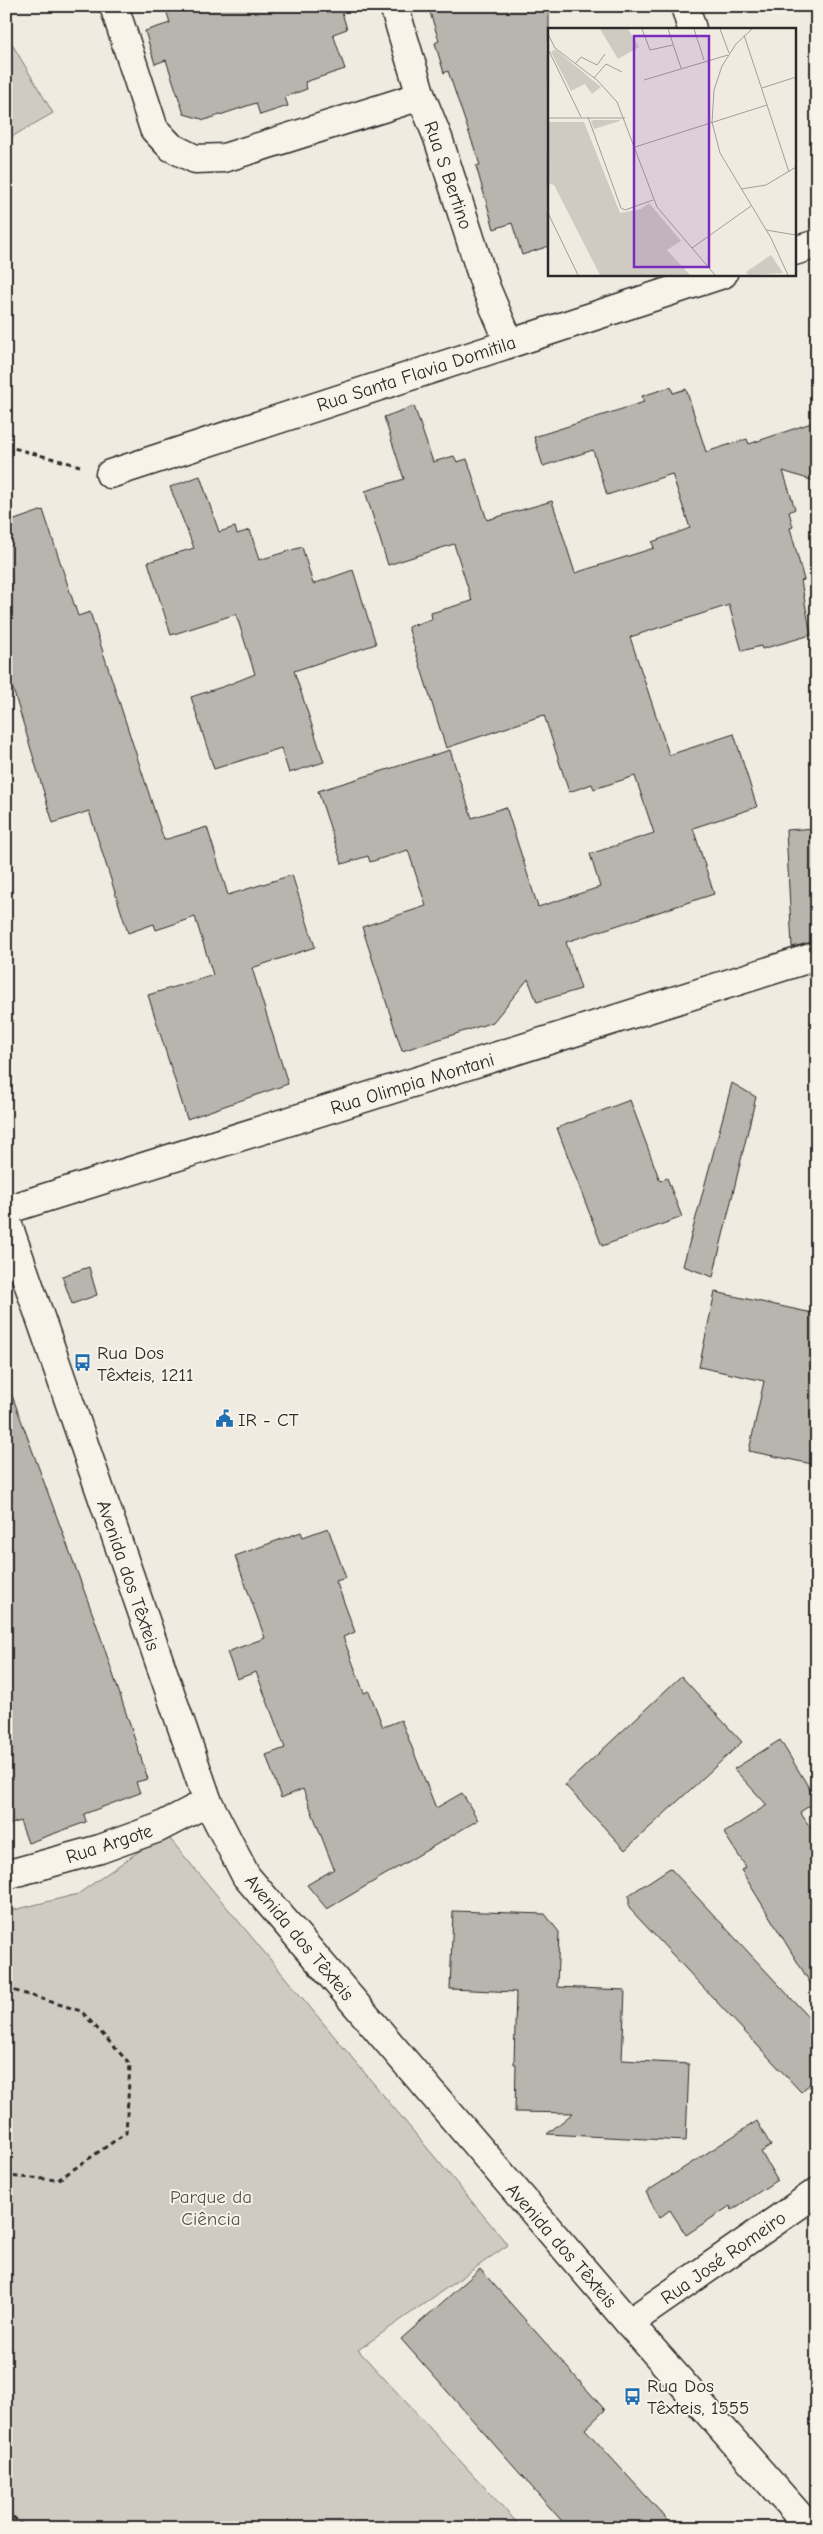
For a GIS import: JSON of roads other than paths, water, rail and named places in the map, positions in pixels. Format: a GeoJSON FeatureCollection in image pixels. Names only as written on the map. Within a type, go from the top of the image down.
{"type":"FeatureCollection","features":[{"type":"Feature","properties":{"kind":"street"},"geometry":{"type":"LineString","coordinates":[[114,6],[154,129],[171,147],[195,159],[224,158],[421,96]]}},
{"type":"Feature","properties":{"kind":"street","name":"Rua S Bertino"},"geometry":{"type":"LineString","coordinates":[[394,6],[421,96],[438,138],[486,288],[509,342]]}},
{"type":"Feature","properties":{"kind":"street"},"geometry":{"type":"LineString","coordinates":[[685,6],[692,28]]}},
{"type":"Feature","properties":{"kind":"street"},"geometry":{"type":"LineString","coordinates":[[796,250],[817,244]]}},
{"type":"Feature","properties":{"kind":"street","name":"Rua Santa Flavia Domitila"},"geometry":{"type":"LineString","coordinates":[[110,474],[509,342],[720,275]]}},
{"type":"Feature","properties":{"kind":"street","name":"Rua Olimpia Montani"},"geometry":{"type":"LineString","coordinates":[[6,1210],[817,956]]}},
{"type":"Feature","properties":{"kind":"street","name":"Avenida dos Têxteis"},"geometry":{"type":"LineString","coordinates":[[6,1219],[208,1802],[246,1876],[629,2322],[810,2528]]}},
{"type":"Feature","properties":{"kind":"street","name":"Rua Argote"},"geometry":{"type":"LineString","coordinates":[[6,1875],[100,1849],[158,1828],[208,1802]]}},
{"type":"Feature","properties":{"kind":"street","name":"Rua José Romeiro"},"geometry":{"type":"LineString","coordinates":[[629,2322],[817,2192]]}},
{"type":"Feature","properties":{"kind":"place","name":"Rua Dos Têxteis, 1211"},"geometry":{"type":"Point","coordinates":[83,1363]}},
{"type":"Feature","properties":{"kind":"place","name":"IR - CT"},"geometry":{"type":"Point","coordinates":[224,1419]}},
{"type":"Feature","properties":{"kind":"place","name":"Rua Dos Têxteis, 1555"},"geometry":{"type":"Point","coordinates":[633,2396]}},
{"type":"Feature","properties":{"kind":"park label","name":"Parque da Ciência"},"geometry":{"type":"Point","coordinates":[211,2207]}}]}
